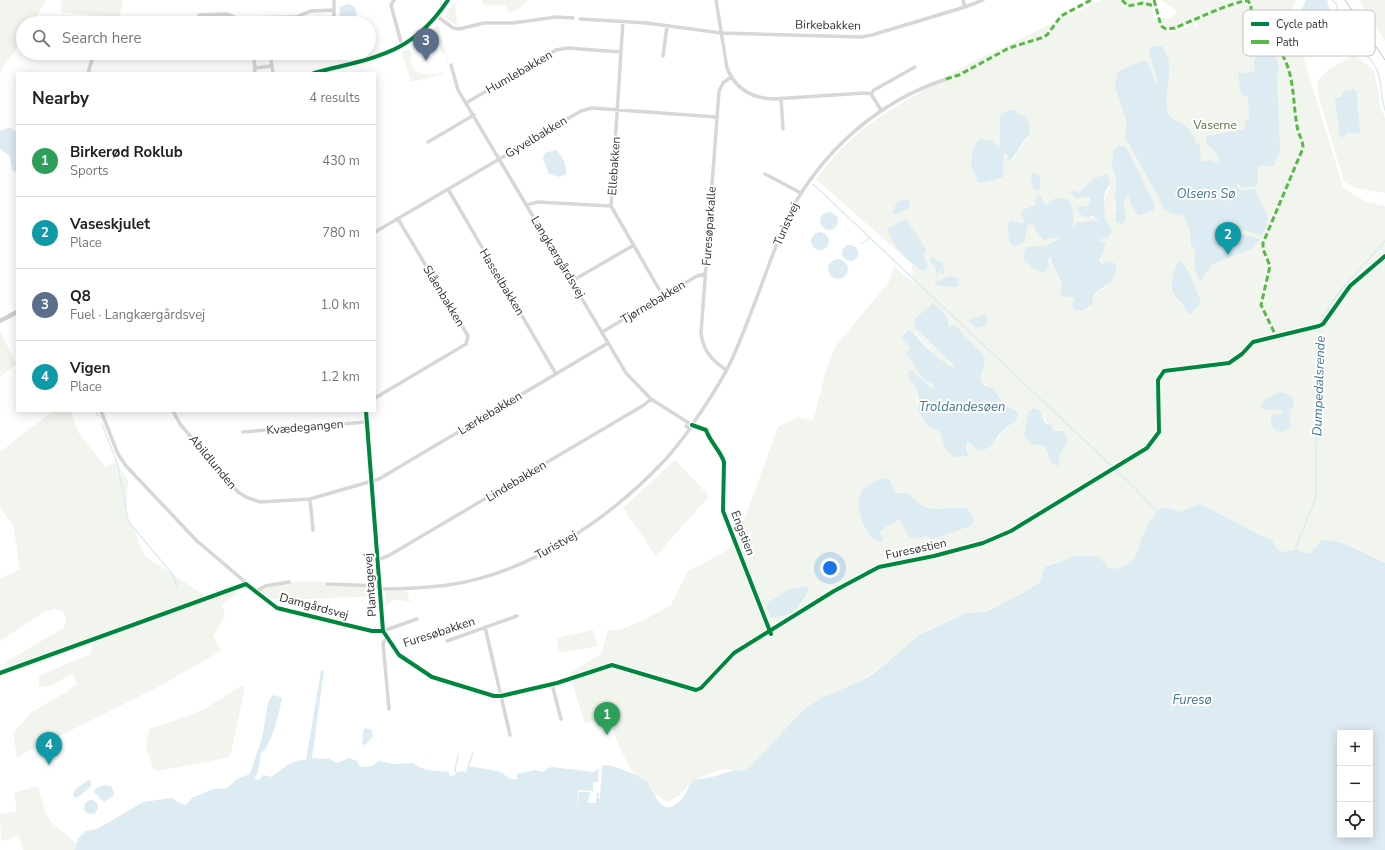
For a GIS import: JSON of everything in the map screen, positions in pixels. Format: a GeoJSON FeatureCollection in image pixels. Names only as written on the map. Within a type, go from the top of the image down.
{"type":"FeatureCollection","features":[{"type":"Feature","properties":{"kind":"street"},"geometry":{"type":"LineString","coordinates":[[334,0],[334,16]]}},
{"type":"Feature","properties":{"kind":"street"},"geometry":{"type":"LineString","coordinates":[[394,0],[392,5],[402,46]]}},
{"type":"Feature","properties":{"kind":"street"},"geometry":{"type":"LineString","coordinates":[[376,57],[402,46],[412,39],[437,16],[448,0]]}},
{"type":"Feature","properties":{"kind":"street"},"geometry":{"type":"LineString","coordinates":[[716,0],[727,68],[737,86],[754,96],[763,99],[865,93],[871,94],[881,110]]}},
{"type":"Feature","properties":{"kind":"street"},"geometry":{"type":"LineString","coordinates":[[963,0],[965,7]]}},
{"type":"Feature","properties":{"kind":"street","name":"Birkebakken"},"geometry":{"type":"LineString","coordinates":[[580,19],[667,26],[721,33],[861,37],[965,7],[983,0]]}},
{"type":"Feature","properties":{"kind":"street"},"geometry":{"type":"LineString","coordinates":[[298,16],[311,10],[334,10]]}},
{"type":"Feature","properties":{"kind":"street"},"geometry":{"type":"LineString","coordinates":[[199,15],[228,14],[233,16]]}},
{"type":"Feature","properties":{"kind":"street"},"geometry":{"type":"LineString","coordinates":[[437,16],[453,28],[459,29],[484,23],[513,23],[556,17],[572,18]]}},
{"type":"Feature","properties":{"kind":"street","name":"Ellebakken"},"geometry":{"type":"LineString","coordinates":[[623,22],[611,206],[663,296]]}},
{"type":"Feature","properties":{"kind":"street"},"geometry":{"type":"LineString","coordinates":[[663,56],[667,26]]}},
{"type":"Feature","properties":{"kind":"street","name":"Humlebakken"},"geometry":{"type":"LineString","coordinates":[[466,103],[542,58],[562,48],[621,52]]}},
{"type":"Feature","properties":{"kind":"street"},"geometry":{"type":"LineString","coordinates":[[88,72],[92,60]]}},
{"type":"Feature","properties":{"kind":"street"},"geometry":{"type":"LineString","coordinates":[[254,60],[255,72]]}},
{"type":"Feature","properties":{"kind":"street"},"geometry":{"type":"LineString","coordinates":[[271,60],[273,72]]}},
{"type":"Feature","properties":{"kind":"street"},"geometry":{"type":"LineString","coordinates":[[321,72],[336,70],[367,60]]}},
{"type":"Feature","properties":{"kind":"street","name":"Langkærgårdsvej"},"geometry":{"type":"LineString","coordinates":[[451,65],[458,90],[626,373],[651,399],[692,425]]}},
{"type":"Feature","properties":{"kind":"street"},"geometry":{"type":"LineString","coordinates":[[255,68],[271,66]]}},
{"type":"Feature","properties":{"kind":"street"},"geometry":{"type":"LineString","coordinates":[[871,94],[874,90],[915,67]]}},
{"type":"Feature","properties":{"kind":"street","name":"Furesøparkalle"},"geometry":{"type":"LineString","coordinates":[[726,370],[713,361],[706,351],[702,342],[701,333],[716,117],[720,86],[731,77]]}},
{"type":"Feature","properties":{"kind":"street","name":"Turistvej"},"geometry":{"type":"LineString","coordinates":[[692,425],[713,394],[726,370],[750,317],[787,218],[801,193],[821,165],[838,147],[881,110],[906,96],[946,79]]}},
{"type":"Feature","properties":{"kind":"street"},"geometry":{"type":"LineString","coordinates":[[781,98],[783,129]]}},
{"type":"Feature","properties":{"kind":"street","name":"Gyvelbakken"},"geometry":{"type":"LineString","coordinates":[[376,231],[581,111],[592,108],[716,117]]}},
{"type":"Feature","properties":{"kind":"street"},"geometry":{"type":"LineString","coordinates":[[428,142],[474,115]]}},
{"type":"Feature","properties":{"kind":"street"},"geometry":{"type":"LineString","coordinates":[[765,174],[801,193]]}},
{"type":"Feature","properties":{"kind":"street","name":"Hasselbakken"},"geometry":{"type":"LineString","coordinates":[[448,190],[556,374]]}},
{"type":"Feature","properties":{"kind":"street"},"geometry":{"type":"LineString","coordinates":[[526,205],[538,202],[611,206]]}},
{"type":"Feature","properties":{"kind":"street","name":"Slåenbakken"},"geometry":{"type":"LineString","coordinates":[[376,397],[466,344],[468,340],[468,336],[398,219]]}},
{"type":"Feature","properties":{"kind":"street"},"geometry":{"type":"LineString","coordinates":[[572,281],[634,245]]}},
{"type":"Feature","properties":{"kind":"street","name":"Tjørnebakken"},"geometry":{"type":"LineString","coordinates":[[602,332],[696,276],[705,274]]}},
{"type":"Feature","properties":{"kind":"street"},"geometry":{"type":"LineString","coordinates":[[0,322],[16,313]]}},
{"type":"Feature","properties":{"kind":"street","name":"Lærkebakken"},"geometry":{"type":"LineString","coordinates":[[372,481],[379,479],[608,343]]}},
{"type":"Feature","properties":{"kind":"street","name":"Lindebakken"},"geometry":{"type":"LineString","coordinates":[[379,559],[388,556],[651,399]]}},
{"type":"Feature","properties":{"kind":"street","name":"Damgårdsvej"},"geometry":{"type":"LineString","coordinates":[[100,412],[118,454],[126,466],[186,530],[255,592],[278,608],[372,631],[383,630]]}},
{"type":"Feature","properties":{"kind":"street","name":"Abildlunden"},"geometry":{"type":"LineString","coordinates":[[174,412],[180,424],[238,492],[246,497],[260,502],[310,498],[340,492],[372,481]]}},
{"type":"Feature","properties":{"kind":"street","name":"Plantagevej"},"geometry":{"type":"LineString","coordinates":[[366,412],[379,559],[383,630],[399,655],[432,677],[494,696],[501,696],[557,683]]}},
{"type":"Feature","properties":{"kind":"street","name":"Kvædegangen"},"geometry":{"type":"LineString","coordinates":[[243,432],[367,422]]}},
{"type":"Feature","properties":{"kind":"street","name":"Turistvej"},"geometry":{"type":"LineString","coordinates":[[327,584],[426,588],[474,580],[527,561],[577,533],[603,515],[648,477],[664,461],[690,429],[686,426]]}},
{"type":"Feature","properties":{"kind":"street"},"geometry":{"type":"LineString","coordinates":[[310,498],[312,530]]}},
{"type":"Feature","properties":{"kind":"street"},"geometry":{"type":"LineString","coordinates":[[255,592],[265,586],[288,582]]}},
{"type":"Feature","properties":{"kind":"street","name":"Furesøbakken"},"geometry":{"type":"LineString","coordinates":[[447,641],[517,616]]}},
{"type":"Feature","properties":{"kind":"street","name":"Plantagevej"},"geometry":{"type":"LineString","coordinates":[[383,630],[417,619]]}},
{"type":"Feature","properties":{"kind":"street","name":"Furesøbakken"},"geometry":{"type":"LineString","coordinates":[[484,627],[510,735]]}},
{"type":"Feature","properties":{"kind":"street"},"geometry":{"type":"LineString","coordinates":[[387,637],[383,643],[388,709]]}},
{"type":"Feature","properties":{"kind":"street"},"geometry":{"type":"LineString","coordinates":[[552,684],[560,719]]}},
{"type":"Feature","properties":{"kind":"green space"},"geometry":{"type":"Polygon","coordinates":[[[0,0],[46,0],[37,16],[16,16],[16,48],[0,72],[0,0]]]}},
{"type":"Feature","properties":{"kind":"green space"},"geometry":{"type":"Polygon","coordinates":[[[61,0],[123,0],[119,16],[100,16],[61,12],[61,0]]]}},
{"type":"Feature","properties":{"kind":"green space"},"geometry":{"type":"Polygon","coordinates":[[[455,0],[457,25],[444,17],[455,0]]]}},
{"type":"Feature","properties":{"kind":"green space"},"geometry":{"type":"Polygon","coordinates":[[[482,0],[527,0],[518,10],[509,12],[506,5],[490,6],[482,3],[482,0]]]}},
{"type":"Feature","properties":{"kind":"green space","name":"Vaserne"},"geometry":{"type":"Polygon","coordinates":[[[1101,0],[1152,0],[1156,20],[1161,27],[1171,33],[1193,24],[1200,28],[1195,22],[1173,31],[1163,25],[1162,18],[1172,18],[1177,11],[1161,0],[1296,0],[1292,10],[1243,10],[1243,56],[1303,56],[1343,187],[1366,202],[1385,206],[1385,563],[1354,547],[1336,541],[1321,542],[1310,553],[1305,553],[1297,549],[1283,552],[1278,550],[1268,538],[1204,506],[1180,512],[1166,507],[1161,508],[1146,528],[1136,556],[1127,565],[1120,568],[1110,569],[1098,556],[1074,556],[1050,564],[1040,582],[1025,592],[986,612],[966,613],[930,629],[863,680],[823,697],[803,710],[751,766],[741,771],[723,769],[696,779],[680,795],[667,802],[654,793],[651,786],[642,778],[634,775],[619,747],[609,718],[585,723],[569,674],[602,653],[608,630],[620,630],[646,619],[671,605],[688,571],[730,548],[746,515],[778,427],[797,417],[813,421],[826,371],[835,347],[889,282],[894,266],[913,283],[912,264],[816,179],[839,151],[864,128],[890,110],[972,62],[1101,0]],[[1008,110],[1000,116],[1000,146],[998,149],[995,143],[973,149],[971,167],[978,182],[1003,177],[1004,152],[1010,163],[1027,139],[1025,116],[1008,110]],[[1118,146],[1113,150],[1112,166],[1117,182],[1114,211],[1126,219],[1124,201],[1127,197],[1129,198],[1134,211],[1145,213],[1153,211],[1151,196],[1135,169],[1118,146]],[[1092,179],[1079,193],[1080,197],[1091,201],[1089,205],[1080,206],[1079,214],[1100,220],[1079,222],[1074,229],[1072,229],[1071,218],[1044,204],[1042,197],[1035,203],[1025,223],[1011,221],[1007,230],[1009,241],[1024,242],[1028,225],[1032,223],[1036,231],[1048,240],[1058,237],[1061,238],[1045,246],[1037,246],[1039,270],[1043,273],[1049,268],[1049,257],[1053,262],[1065,297],[1075,297],[1083,311],[1090,307],[1096,293],[1105,288],[1114,277],[1104,264],[1102,264],[1099,242],[1099,240],[1107,238],[1109,223],[1106,219],[1104,204],[1106,194],[1111,186],[1092,179]],[[1176,264],[1171,280],[1171,288],[1186,312],[1198,293],[1189,272],[1176,264]],[[928,307],[914,319],[939,350],[956,366],[953,367],[937,356],[928,348],[916,333],[901,338],[912,347],[905,354],[914,361],[920,375],[934,384],[934,388],[930,387],[910,369],[909,380],[917,389],[918,412],[929,427],[940,432],[946,448],[968,450],[966,445],[968,441],[973,446],[998,439],[1003,431],[1016,421],[1013,409],[996,391],[980,380],[985,361],[928,307]],[[1034,408],[1028,412],[1024,436],[1031,444],[1045,446],[1051,460],[1062,451],[1066,444],[1063,431],[1053,431],[1042,415],[1034,408]],[[885,478],[869,484],[880,533],[892,523],[900,520],[909,537],[962,507],[925,507],[918,504],[903,492],[895,493],[892,486],[885,478]],[[791,588],[771,600],[800,606],[810,590],[791,588]]]}},
{"type":"Feature","properties":{"kind":"green space"},"geometry":{"type":"Polygon","coordinates":[[[1359,0],[1385,0],[1385,41],[1375,25],[1375,10],[1365,10],[1359,0]]]}},
{"type":"Feature","properties":{"kind":"green space"},"geometry":{"type":"Polygon","coordinates":[[[438,24],[448,63],[445,64],[447,62],[445,53],[441,53],[438,38],[432,31],[438,24]]]}},
{"type":"Feature","properties":{"kind":"green space"},"geometry":{"type":"Polygon","coordinates":[[[409,49],[413,56],[410,58],[412,64],[417,72],[421,74],[431,74],[443,72],[444,74],[411,82],[402,52],[409,49]]]}},
{"type":"Feature","properties":{"kind":"green space"},"geometry":{"type":"Polygon","coordinates":[[[1351,56],[1356,56],[1374,71],[1380,106],[1385,118],[1385,193],[1356,188],[1344,182],[1319,98],[1317,81],[1329,69],[1351,56]],[[1357,92],[1336,97],[1346,133],[1358,133],[1359,107],[1357,92]]]}},
{"type":"Feature","properties":{"kind":"green space"},"geometry":{"type":"Polygon","coordinates":[[[0,331],[16,364],[0,377],[0,331]]]}},
{"type":"Feature","properties":{"kind":"green space"},"geometry":{"type":"Polygon","coordinates":[[[52,412],[71,412],[78,432],[105,467],[115,462],[128,480],[126,512],[145,556],[204,595],[234,584],[238,592],[222,605],[225,616],[213,636],[221,651],[158,687],[17,757],[13,734],[30,713],[68,691],[77,684],[74,675],[71,674],[50,686],[39,687],[39,676],[90,654],[94,643],[9,674],[2,668],[7,661],[64,628],[66,621],[63,612],[55,609],[44,612],[0,641],[0,579],[20,569],[13,525],[0,508],[0,452],[52,412]]]}},
{"type":"Feature","properties":{"kind":"green space"},"geometry":{"type":"Polygon","coordinates":[[[675,460],[709,496],[656,556],[623,508],[675,460]]]}},
{"type":"Feature","properties":{"kind":"green space"},"geometry":{"type":"Polygon","coordinates":[[[300,581],[325,582],[325,585],[377,587],[377,596],[286,600],[270,599],[260,591],[260,589],[300,581]]]}},
{"type":"Feature","properties":{"kind":"green space"},"geometry":{"type":"Polygon","coordinates":[[[406,590],[410,602],[394,599],[385,607],[386,591],[406,590]]]}},
{"type":"Feature","properties":{"kind":"green space"},"geometry":{"type":"Polygon","coordinates":[[[593,630],[598,646],[559,653],[557,638],[593,630]]]}},
{"type":"Feature","properties":{"kind":"green space"},"geometry":{"type":"Polygon","coordinates":[[[241,686],[245,687],[230,757],[158,771],[153,768],[146,747],[149,729],[203,710],[241,686]]]}},
{"type":"Feature","properties":{"kind":"green space"},"geometry":{"type":"Polygon","coordinates":[[[38,786],[46,814],[54,825],[76,843],[75,850],[23,850],[19,836],[1,841],[0,814],[17,811],[14,793],[38,786]]]}},
{"type":"Feature","properties":{"kind":"water"},"geometry":{"type":"Polygon","coordinates":[[[1306,0],[1327,0],[1330,10],[1301,10],[1306,0]]]}},
{"type":"Feature","properties":{"kind":"water"},"geometry":{"type":"Polygon","coordinates":[[[348,4],[355,7],[357,16],[339,16],[340,7],[348,4]]]}},
{"type":"Feature","properties":{"kind":"water","name":"Olsens Sø"},"geometry":{"type":"Polygon","coordinates":[[[1161,46],[1166,53],[1169,60],[1166,101],[1168,113],[1171,118],[1185,126],[1192,134],[1195,142],[1200,146],[1201,162],[1210,160],[1219,163],[1218,156],[1206,142],[1207,136],[1245,129],[1245,121],[1249,118],[1248,97],[1241,94],[1238,74],[1255,71],[1254,61],[1257,56],[1275,56],[1279,66],[1277,75],[1280,150],[1274,166],[1258,166],[1258,182],[1255,187],[1242,187],[1235,182],[1241,190],[1256,189],[1258,197],[1266,210],[1268,219],[1266,226],[1262,235],[1243,230],[1238,232],[1240,234],[1260,239],[1252,249],[1211,265],[1201,281],[1195,270],[1194,261],[1196,248],[1191,246],[1190,232],[1184,216],[1173,214],[1163,209],[1160,200],[1125,137],[1127,124],[1115,86],[1118,72],[1141,61],[1146,61],[1149,65],[1155,83],[1158,83],[1149,51],[1150,47],[1161,46]]]}},
{"type":"Feature","properties":{"kind":"water"},"geometry":{"type":"Polygon","coordinates":[[[1354,89],[1357,92],[1360,131],[1358,133],[1347,133],[1345,137],[1340,137],[1335,98],[1341,96],[1344,91],[1354,89]]]}},
{"type":"Feature","properties":{"kind":"water"},"geometry":{"type":"Polygon","coordinates":[[[1008,110],[1015,110],[1020,115],[1026,116],[1030,125],[1030,133],[1009,163],[1007,155],[1004,153],[1003,177],[982,183],[978,182],[971,167],[973,148],[979,140],[982,139],[994,141],[998,148],[1000,145],[1000,116],[1008,110]]]}},
{"type":"Feature","properties":{"kind":"water"},"geometry":{"type":"Polygon","coordinates":[[[11,128],[16,132],[16,172],[12,170],[10,156],[0,149],[0,131],[11,128]]]}},
{"type":"Feature","properties":{"kind":"water"},"geometry":{"type":"Polygon","coordinates":[[[1118,146],[1126,147],[1155,205],[1153,211],[1139,215],[1134,211],[1129,198],[1127,197],[1124,201],[1126,219],[1122,224],[1116,222],[1115,192],[1117,182],[1112,166],[1113,150],[1118,146]]]}},
{"type":"Feature","properties":{"kind":"water"},"geometry":{"type":"Polygon","coordinates":[[[556,150],[562,157],[566,167],[566,174],[560,177],[549,174],[543,159],[545,153],[556,150]]]}},
{"type":"Feature","properties":{"kind":"water"},"geometry":{"type":"Polygon","coordinates":[[[1032,173],[1039,175],[1041,186],[1039,190],[1034,190],[1031,180],[1032,173]]]}},
{"type":"Feature","properties":{"kind":"water"},"geometry":{"type":"Polygon","coordinates":[[[1107,174],[1110,184],[1104,196],[1105,219],[1109,223],[1112,232],[1107,238],[1099,240],[1099,242],[1106,243],[1100,261],[1102,264],[1108,261],[1114,263],[1117,268],[1115,276],[1112,280],[1094,295],[1092,304],[1083,311],[1075,310],[1072,306],[1075,297],[1064,296],[1060,292],[1062,285],[1050,257],[1048,258],[1049,268],[1043,273],[1033,268],[1023,259],[1026,247],[1045,246],[1061,238],[1058,237],[1044,240],[1036,231],[1032,223],[1028,225],[1024,242],[1014,247],[1009,241],[1007,225],[1011,221],[1025,223],[1021,214],[1025,209],[1035,205],[1036,196],[1038,194],[1042,197],[1044,204],[1047,205],[1054,199],[1068,199],[1073,209],[1073,229],[1075,224],[1079,222],[1099,220],[1093,216],[1086,217],[1079,214],[1077,207],[1089,205],[1090,199],[1080,197],[1077,199],[1070,193],[1074,190],[1079,193],[1092,179],[1107,174]]]}},
{"type":"Feature","properties":{"kind":"water"},"geometry":{"type":"Polygon","coordinates":[[[905,199],[910,201],[909,208],[896,215],[892,213],[897,202],[905,199]]]}},
{"type":"Feature","properties":{"kind":"water"},"geometry":{"type":"Polygon","coordinates":[[[829,212],[835,215],[838,221],[835,227],[829,230],[823,227],[820,221],[823,215],[829,212]]]}},
{"type":"Feature","properties":{"kind":"water"},"geometry":{"type":"Polygon","coordinates":[[[906,219],[926,249],[923,255],[928,266],[922,271],[911,263],[896,247],[892,241],[888,228],[906,219]]]}},
{"type":"Feature","properties":{"kind":"water"},"geometry":{"type":"Polygon","coordinates":[[[820,232],[826,235],[829,241],[826,247],[820,250],[814,247],[811,241],[814,235],[820,232]]]}},
{"type":"Feature","properties":{"kind":"water"},"geometry":{"type":"Polygon","coordinates":[[[850,245],[856,247],[858,253],[856,259],[850,261],[844,259],[842,253],[844,247],[850,245]]]}},
{"type":"Feature","properties":{"kind":"water"},"geometry":{"type":"Polygon","coordinates":[[[932,257],[943,263],[944,274],[942,274],[939,269],[939,274],[937,275],[935,265],[931,264],[930,259],[932,257]]]}},
{"type":"Feature","properties":{"kind":"water"},"geometry":{"type":"Polygon","coordinates":[[[838,259],[845,262],[848,269],[845,276],[838,279],[831,276],[828,269],[831,262],[838,259]]]}},
{"type":"Feature","properties":{"kind":"water"},"geometry":{"type":"Polygon","coordinates":[[[1181,261],[1189,272],[1201,302],[1191,314],[1186,312],[1183,305],[1173,293],[1171,285],[1176,264],[1181,261]]]}},
{"type":"Feature","properties":{"kind":"water"},"geometry":{"type":"Polygon","coordinates":[[[951,276],[956,278],[960,285],[953,287],[935,285],[935,282],[951,276]]]}},
{"type":"Feature","properties":{"kind":"water","name":"Troldandesøen"},"geometry":{"type":"Polygon","coordinates":[[[933,303],[946,316],[948,327],[955,325],[983,355],[985,361],[980,380],[986,386],[993,388],[1004,403],[1018,413],[1016,421],[1002,431],[986,449],[978,451],[968,441],[966,445],[968,456],[954,457],[945,448],[940,432],[929,427],[918,412],[917,389],[909,380],[908,374],[910,369],[930,387],[934,388],[934,384],[924,379],[909,357],[905,354],[911,347],[901,338],[908,330],[945,363],[953,367],[955,366],[916,328],[914,319],[933,303]]]}},
{"type":"Feature","properties":{"kind":"water"},"geometry":{"type":"Polygon","coordinates":[[[985,314],[988,320],[987,325],[978,328],[969,323],[969,320],[985,314]]]}},
{"type":"Feature","properties":{"kind":"water"},"geometry":{"type":"Polygon","coordinates":[[[1280,392],[1289,395],[1294,402],[1293,408],[1289,410],[1291,427],[1282,432],[1276,431],[1271,425],[1271,415],[1282,413],[1282,410],[1265,410],[1261,407],[1265,399],[1280,392]]]}},
{"type":"Feature","properties":{"kind":"water"},"geometry":{"type":"Polygon","coordinates":[[[1034,408],[1040,411],[1045,423],[1052,425],[1053,431],[1063,431],[1067,437],[1067,444],[1059,455],[1059,468],[1051,462],[1045,446],[1031,444],[1024,436],[1028,412],[1034,408]]]}},
{"type":"Feature","properties":{"kind":"water"},"geometry":{"type":"Polygon","coordinates":[[[883,478],[890,480],[895,493],[908,493],[910,497],[927,508],[967,508],[973,517],[973,522],[970,526],[933,539],[926,536],[912,539],[909,537],[900,520],[892,523],[880,532],[883,540],[879,542],[864,526],[859,511],[859,503],[860,495],[863,489],[883,478]]]}},
{"type":"Feature","properties":{"kind":"water","name":"Furesø"},"geometry":{"type":"Polygon","coordinates":[[[1198,505],[1204,506],[1260,535],[1271,539],[1278,550],[1283,552],[1297,549],[1305,553],[1310,553],[1321,541],[1327,540],[1344,544],[1385,563],[1385,850],[75,850],[78,838],[86,831],[97,829],[143,802],[172,798],[186,805],[192,798],[213,789],[227,788],[237,779],[250,774],[262,738],[268,703],[274,695],[282,698],[279,711],[272,736],[261,753],[258,772],[254,778],[259,780],[263,775],[272,777],[283,768],[296,761],[306,760],[321,670],[324,671],[312,758],[328,758],[337,763],[349,758],[357,761],[360,766],[364,767],[372,766],[379,761],[394,764],[414,763],[421,768],[448,772],[450,776],[456,775],[454,770],[459,753],[456,769],[457,773],[460,771],[466,772],[468,766],[500,772],[514,779],[517,779],[517,774],[535,770],[543,772],[552,767],[593,772],[600,767],[609,765],[627,771],[644,780],[650,785],[660,803],[668,807],[673,806],[683,798],[694,780],[712,777],[735,770],[742,771],[751,766],[803,710],[823,697],[863,680],[874,673],[921,634],[966,613],[986,612],[1025,592],[1040,582],[1045,567],[1074,556],[1098,556],[1110,569],[1120,568],[1127,565],[1136,556],[1143,535],[1151,520],[1161,508],[1166,507],[1180,512],[1198,505]]]}},
{"type":"Feature","properties":{"kind":"water"},"geometry":{"type":"Polygon","coordinates":[[[805,587],[810,589],[795,610],[779,617],[771,618],[765,604],[791,588],[805,587]]]}},
{"type":"Feature","properties":{"kind":"water"},"geometry":{"type":"Polygon","coordinates":[[[365,728],[371,730],[373,736],[365,745],[362,744],[363,731],[365,728]]]}},
{"type":"Feature","properties":{"kind":"water"},"geometry":{"type":"Polygon","coordinates":[[[88,780],[91,781],[91,786],[76,798],[73,795],[75,790],[88,780]]]}},
{"type":"Feature","properties":{"kind":"water"},"geometry":{"type":"Polygon","coordinates":[[[105,785],[111,786],[114,792],[113,796],[104,802],[94,792],[96,788],[105,785]]]}},
{"type":"Feature","properties":{"kind":"water"},"geometry":{"type":"Polygon","coordinates":[[[91,800],[96,802],[98,807],[96,812],[91,814],[86,812],[84,807],[86,802],[91,800]]]}},
{"type":"Feature","properties":{"kind":"pier"},"geometry":{"type":"Polygon","coordinates":[[[602,763],[600,798],[598,798],[599,793],[597,792],[596,803],[588,803],[590,792],[579,792],[577,808],[578,790],[590,791],[591,787],[591,791],[593,791],[593,782],[598,782],[599,764],[602,763]]]}},
{"type":"Feature","properties":{"kind":"waterway","name":"Dumpedalsrende"},"geometry":{"type":"LineString","coordinates":[[1332,0],[1337,5],[1337,10]]}},
{"type":"Feature","properties":{"kind":"waterway","name":"Dumpedalsrende"},"geometry":{"type":"LineString","coordinates":[[1367,56],[1377,71],[1385,110]]}},
{"type":"Feature","properties":{"kind":"waterway"},"geometry":{"type":"LineString","coordinates":[[813,184],[1136,489],[1157,512]]}},
{"type":"Feature","properties":{"kind":"waterway"},"geometry":{"type":"LineString","coordinates":[[861,244],[870,238]]}},
{"type":"Feature","properties":{"kind":"waterway","name":"Dumpedalsrende"},"geometry":{"type":"LineString","coordinates":[[1295,549],[1316,498],[1317,370],[1320,325],[1323,316],[1340,291],[1385,241]]}},
{"type":"Feature","properties":{"kind":"waterway"},"geometry":{"type":"LineString","coordinates":[[96,412],[98,416]]}},
{"type":"Feature","properties":{"kind":"waterway"},"geometry":{"type":"LineString","coordinates":[[102,424],[118,465],[128,521],[173,575],[177,588]]}},
{"type":"Feature","properties":{"kind":"waterway"},"geometry":{"type":"LineString","coordinates":[[468,766],[473,753]]}},
{"type":"Feature","properties":{"kind":"tram line"},"geometry":{"type":"LineString","coordinates":[[1345,0],[1352,10]]}},
{"type":"Feature","properties":{"kind":"tram line"},"geometry":{"type":"LineString","coordinates":[[1375,45],[1385,60]]}},
{"type":"Feature","properties":{"kind":"marked path"},"geometry":{"type":"LineString","coordinates":[[946,79],[959,75],[1009,48],[1047,35],[1061,16],[1091,0]]}},
{"type":"Feature","properties":{"kind":"marked path"},"geometry":{"type":"LineString","coordinates":[[1122,0],[1128,6],[1143,3],[1155,6]]}},
{"type":"Feature","properties":{"kind":"marked path"},"geometry":{"type":"LineString","coordinates":[[1154,0],[1161,26],[1166,29],[1175,28],[1223,8],[1242,2],[1248,1],[1251,5],[1251,10]]}},
{"type":"Feature","properties":{"kind":"marked path"},"geometry":{"type":"LineString","coordinates":[[1276,336],[1261,305],[1270,266],[1263,249],[1263,243],[1303,148],[1296,121],[1291,79],[1282,56]]}},
{"type":"Feature","properties":{"kind":"cycle path"},"geometry":{"type":"LineString","coordinates":[[376,57],[390,52],[420,33],[434,19],[448,0]]}},
{"type":"Feature","properties":{"kind":"cycle path"},"geometry":{"type":"LineString","coordinates":[[318,72],[366,60]]}},
{"type":"Feature","properties":{"kind":"cycle path","name":"Furesøstien"},"geometry":{"type":"LineString","coordinates":[[366,412],[383,631],[399,655],[432,677],[494,696],[501,696],[557,683],[612,665],[696,690],[701,688],[734,653],[834,591],[879,567],[934,556],[983,543],[1011,531],[1147,448],[1159,432],[1158,380],[1164,371],[1229,363],[1242,354],[1253,342],[1323,324],[1350,286],[1385,256]]}},
{"type":"Feature","properties":{"kind":"cycle path","name":"Engstien"},"geometry":{"type":"LineString","coordinates":[[692,425],[706,430],[724,462],[723,511],[771,634]]}},
{"type":"Feature","properties":{"kind":"cycle path"},"geometry":{"type":"LineString","coordinates":[[0,673],[246,584],[277,608],[372,631],[383,631]]}},
{"type":"Feature","properties":{"kind":"place","name":"Q8"},"geometry":{"type":"Point","coordinates":[426,61]}},
{"type":"Feature","properties":{"kind":"place","name":"Vaseskjulet"},"geometry":{"type":"Point","coordinates":[1228,255]}},
{"type":"Feature","properties":{"kind":"place","name":"Birkerød Roklub"},"geometry":{"type":"Point","coordinates":[607,735]}},
{"type":"Feature","properties":{"kind":"place","name":"Vigen"},"geometry":{"type":"Point","coordinates":[49,765]}}]}
